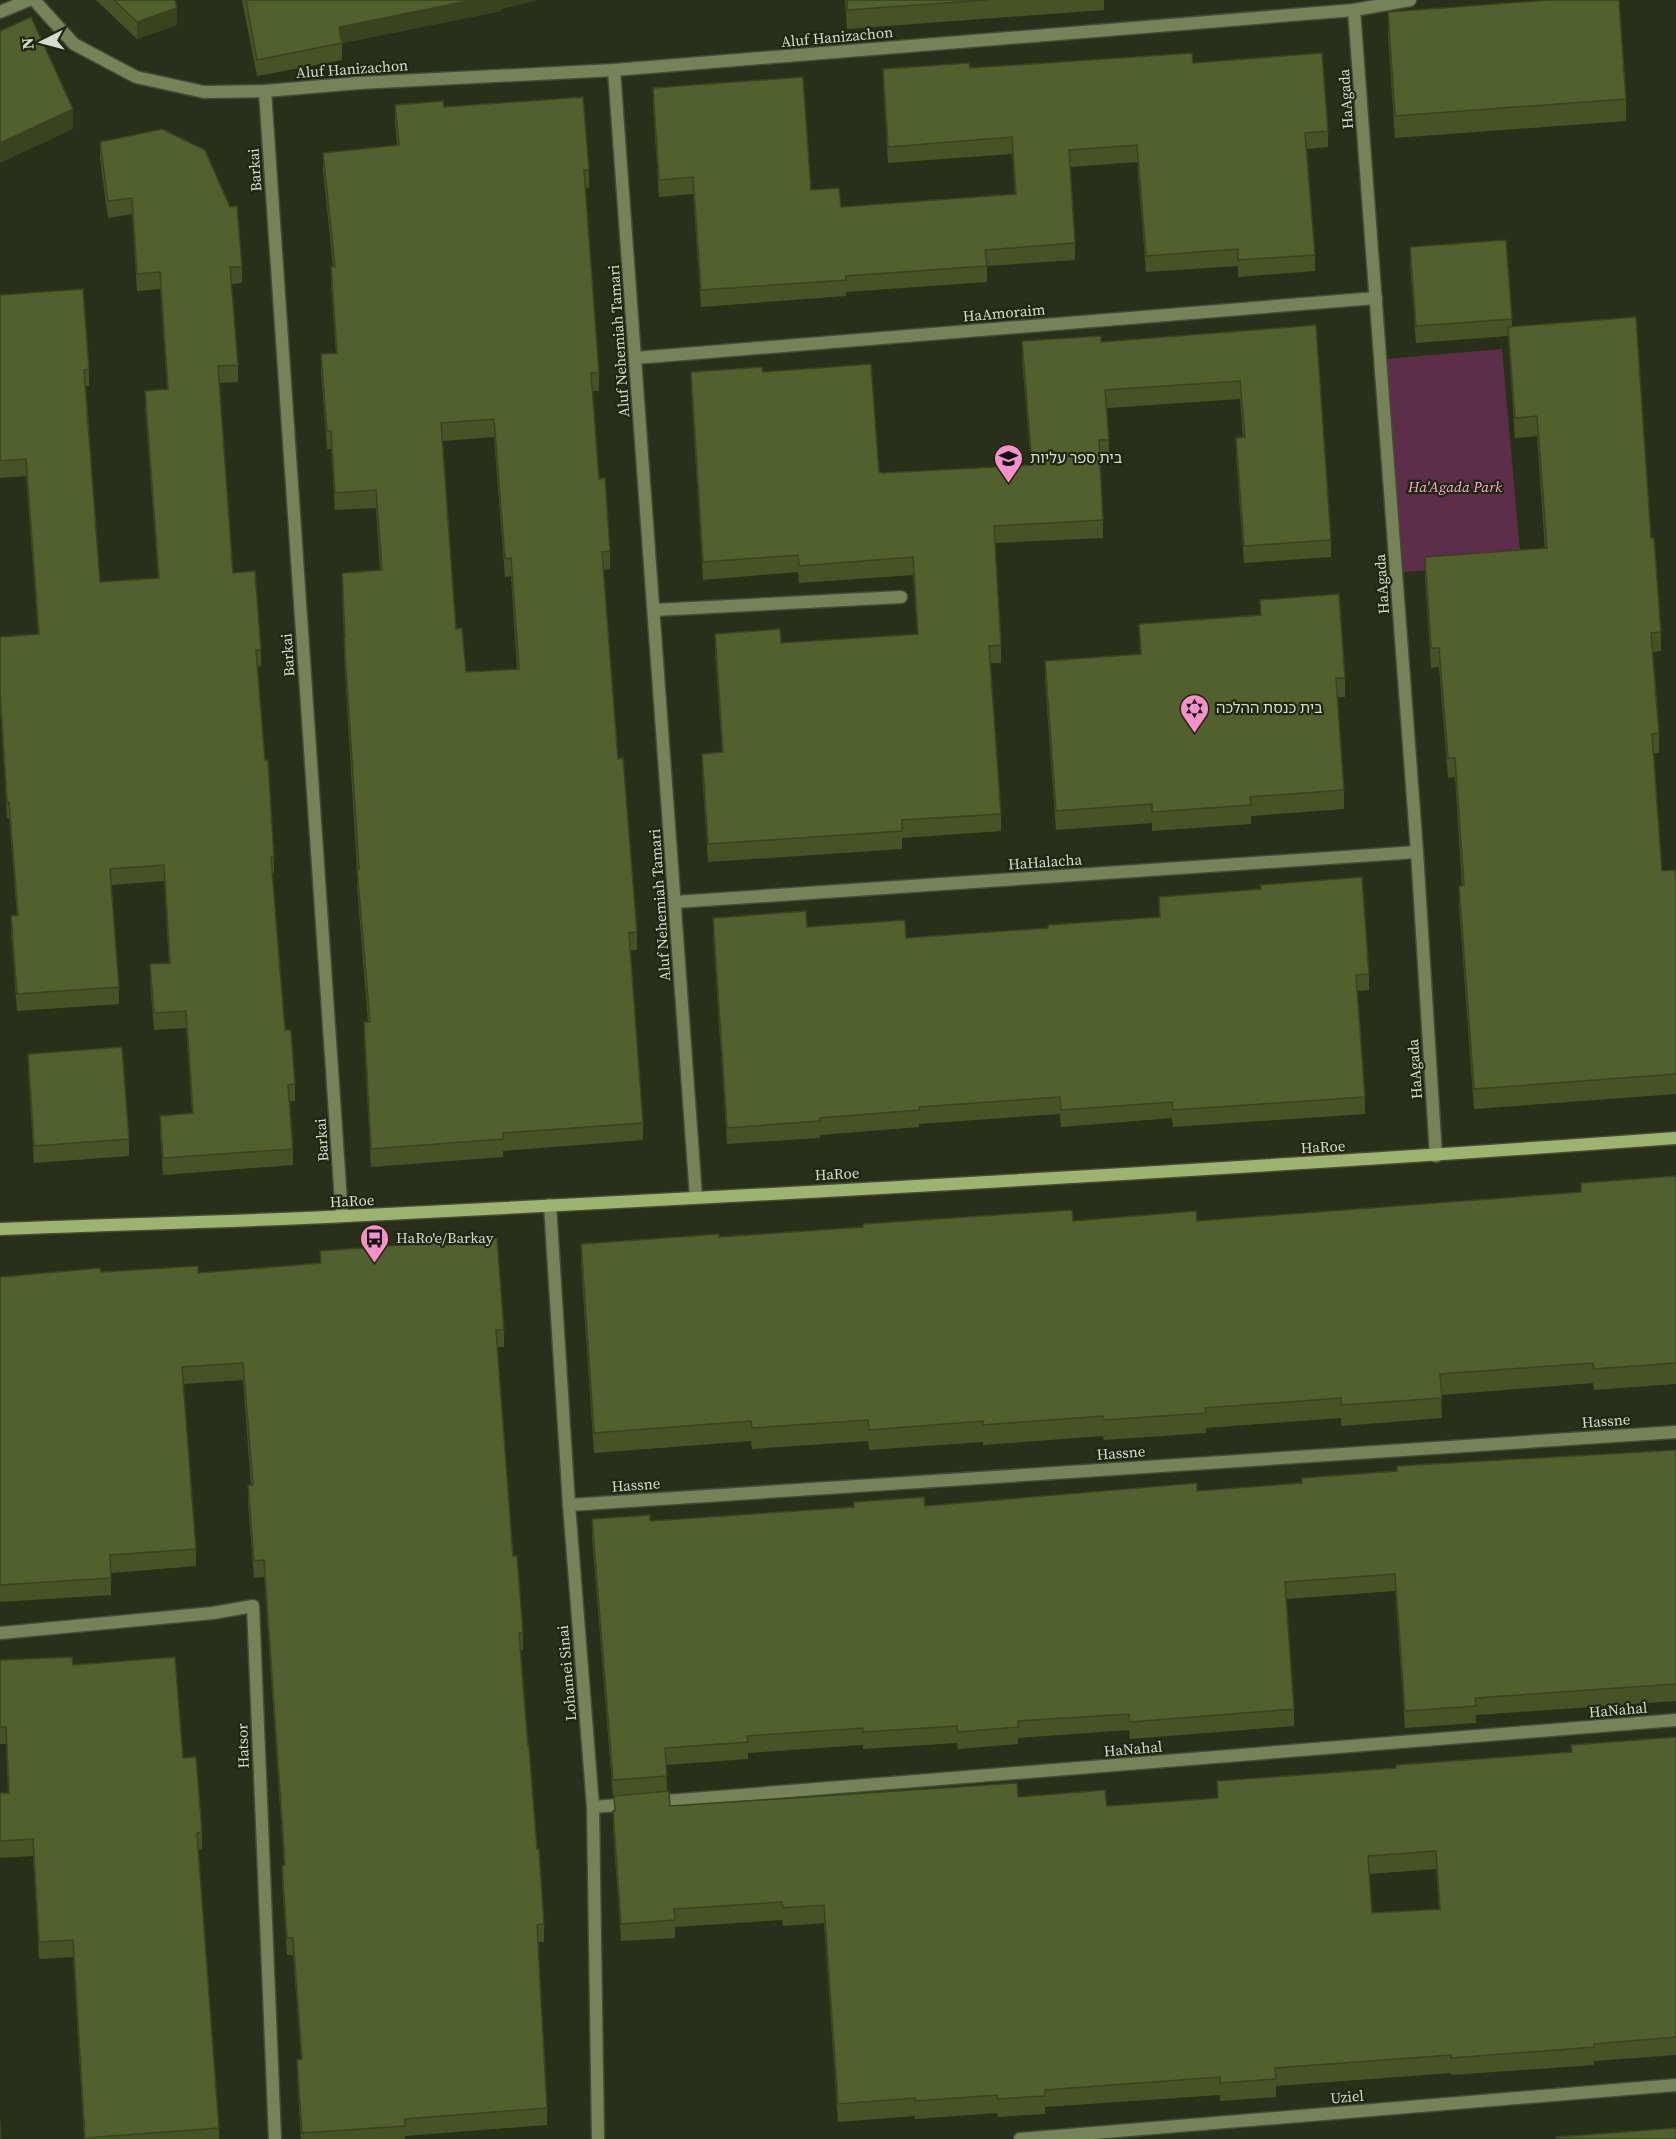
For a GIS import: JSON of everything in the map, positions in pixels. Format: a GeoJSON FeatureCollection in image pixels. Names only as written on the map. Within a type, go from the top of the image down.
{"type":"FeatureCollection","features":[{"type":"Feature","properties":{"kind":"street"},"geometry":{"type":"LineString","coordinates":[[0,12],[28,0]]}},
{"type":"Feature","properties":{"kind":"street","name":"Aluf Hanizachon"},"geometry":{"type":"LineString","coordinates":[[34,0],[74,44],[136,78],[204,92],[265,91],[359,82],[614,70],[1354,10],[1410,0]]}},
{"type":"Feature","properties":{"kind":"street","name":"HaAgada"},"geometry":{"type":"LineString","coordinates":[[1354,10],[1417,852],[1436,1155]]}},
{"type":"Feature","properties":{"kind":"street","name":"Aluf Nehemiah Tamari"},"geometry":{"type":"LineString","coordinates":[[614,70],[696,1197]]}},
{"type":"Feature","properties":{"kind":"street","name":"Barkai"},"geometry":{"type":"LineString","coordinates":[[265,91],[342,1216]]}},
{"type":"Feature","properties":{"kind":"street","name":"HaAmoraim"},"geometry":{"type":"LineString","coordinates":[[635,358],[1376,298]]}},
{"type":"Feature","properties":{"kind":"street"},"geometry":{"type":"LineString","coordinates":[[654,610],[901,597]]}},
{"type":"Feature","properties":{"kind":"street","name":"HaHalacha"},"geometry":{"type":"LineString","coordinates":[[675,902],[1417,852]]}},
{"type":"Feature","properties":{"kind":"street","name":"HaRoe"},"geometry":{"type":"LineString","coordinates":[[0,1229],[342,1216],[550,1205],[1436,1155],[1676,1138]]}},
{"type":"Feature","properties":{"kind":"street","name":"Lohamei Sinai"},"geometry":{"type":"LineString","coordinates":[[550,1205],[569,1505],[593,1807],[598,2139]]}},
{"type":"Feature","properties":{"kind":"street","name":"Hassne"},"geometry":{"type":"LineString","coordinates":[[569,1505],[1676,1432]]}},
{"type":"Feature","properties":{"kind":"street","name":"Hatsor"},"geometry":{"type":"LineString","coordinates":[[0,1633],[213,1613],[252,1606],[275,2139]]}},
{"type":"Feature","properties":{"kind":"street","name":"HaNahal"},"geometry":{"type":"LineString","coordinates":[[593,1807],[1676,1720]]}},
{"type":"Feature","properties":{"kind":"street","name":"Uziel"},"geometry":{"type":"LineString","coordinates":[[1020,2139],[1676,2085]]}},
{"type":"Feature","properties":{"kind":"green space","name":"Ha'Agada Park"},"geometry":{"type":"Polygon","coordinates":[[[1502,349],[1521,563],[1403,572],[1386,359],[1502,349]]]}},
{"type":"Feature","properties":{"kind":"building"},"geometry":{"type":"Polygon","coordinates":[[[114,0],[175,0],[177,8],[137,22],[114,0]]]}},
{"type":"Feature","properties":{"kind":"building"},"geometry":{"type":"Polygon","coordinates":[[[246,0],[472,0],[339,27],[342,43],[257,60],[246,0]]]}},
{"type":"Feature","properties":{"kind":"building"},"geometry":{"type":"Polygon","coordinates":[[[847,0],[988,0],[847,10],[847,0]]]}},
{"type":"Feature","properties":{"kind":"building"},"geometry":{"type":"Polygon","coordinates":[[[1551,0],[1619,0],[1626,99],[1395,116],[1388,12],[1551,0]]]}},
{"type":"Feature","properties":{"kind":"building"},"geometry":{"type":"Polygon","coordinates":[[[31,17],[73,109],[0,143],[0,31],[31,17]]]}},
{"type":"Feature","properties":{"kind":"building"},"geometry":{"type":"Polygon","coordinates":[[[1192,53],[1193,63],[1322,53],[1328,131],[1305,133],[1315,255],[1238,260],[1238,249],[1146,256],[1137,145],[1069,150],[1075,243],[985,250],[987,266],[846,276],[846,280],[701,290],[693,177],[659,180],[653,88],[803,77],[811,190],[839,188],[841,207],[1016,194],[1012,137],[888,147],[883,69],[969,63],[970,68],[1192,53]]]}},
{"type":"Feature","properties":{"kind":"building"},"geometry":{"type":"Polygon","coordinates":[[[583,97],[589,170],[584,170],[599,373],[591,373],[599,479],[605,478],[610,551],[602,552],[618,759],[623,758],[637,932],[629,933],[643,1123],[503,1133],[503,1139],[371,1149],[364,1022],[370,1022],[357,869],[359,869],[342,573],[382,570],[376,490],[335,493],[331,431],[327,431],[321,354],[337,353],[331,267],[335,267],[323,153],[399,145],[395,105],[443,101],[444,107],[583,97]],[[494,419],[441,423],[456,629],[462,628],[466,672],[519,669],[511,558],[505,559],[494,419]]]}},
{"type":"Feature","properties":{"kind":"building"},"geometry":{"type":"Polygon","coordinates":[[[162,129],[205,150],[230,207],[237,206],[242,267],[230,267],[238,365],[218,366],[233,573],[255,571],[261,650],[256,650],[265,760],[268,760],[274,857],[271,857],[285,1030],[291,1030],[295,1084],[288,1085],[293,1149],[163,1158],[160,1116],[193,1113],[186,1011],[154,1013],[150,964],[170,963],[164,865],[110,869],[119,987],[17,994],[11,916],[18,915],[9,802],[7,802],[0,691],[0,637],[39,634],[26,459],[0,461],[0,295],[83,289],[89,369],[84,370],[100,582],[159,578],[145,391],[168,389],[160,272],[137,274],[132,198],[108,201],[100,142],[162,129]]]}},
{"type":"Feature","properties":{"kind":"building"},"geometry":{"type":"Polygon","coordinates":[[[1506,240],[1512,319],[1416,326],[1410,247],[1506,240]]]}},
{"type":"Feature","properties":{"kind":"building"},"geometry":{"type":"Polygon","coordinates":[[[1636,317],[1651,538],[1654,538],[1661,632],[1651,633],[1659,733],[1652,734],[1662,871],[1675,870],[1676,878],[1676,1074],[1474,1089],[1459,886],[1464,885],[1455,758],[1448,758],[1439,648],[1431,648],[1425,557],[1547,548],[1537,416],[1515,418],[1508,327],[1636,317]]]}},
{"type":"Feature","properties":{"kind":"building"},"geometry":{"type":"Polygon","coordinates":[[[1316,325],[1331,540],[1244,546],[1236,438],[1245,437],[1240,381],[1105,390],[1109,440],[1099,440],[1103,520],[994,526],[1001,645],[989,646],[1001,814],[902,820],[902,831],[708,844],[702,754],[723,752],[715,634],[780,629],[781,643],[918,634],[913,557],[799,566],[798,555],[703,562],[691,372],[762,367],[763,372],[871,364],[879,472],[1032,465],[1022,341],[1101,336],[1101,342],[1316,325]]]}},
{"type":"Feature","properties":{"kind":"building"},"geometry":{"type":"Polygon","coordinates":[[[1339,594],[1345,678],[1336,678],[1344,790],[1250,797],[1251,805],[1152,812],[1152,804],[1056,811],[1045,661],[1141,654],[1139,624],[1261,615],[1260,600],[1339,594]]]}},
{"type":"Feature","properties":{"kind":"building"},"geometry":{"type":"Polygon","coordinates":[[[1362,877],[1369,974],[1356,975],[1365,1097],[1173,1110],[1172,1102],[1061,1110],[1060,1097],[919,1107],[919,1110],[820,1118],[820,1121],[727,1128],[713,918],[806,911],[807,927],[905,920],[906,938],[1160,917],[1159,897],[1261,889],[1260,885],[1362,877]]]}},
{"type":"Feature","properties":{"kind":"building"},"geometry":{"type":"Polygon","coordinates":[[[122,1047],[129,1139],[34,1146],[28,1054],[122,1047]]]}},
{"type":"Feature","properties":{"kind":"building"},"geometry":{"type":"Polygon","coordinates":[[[1676,1176],[1676,1363],[1594,1369],[1593,1363],[1440,1374],[1442,1398],[1341,1405],[1341,1398],[1205,1408],[1206,1413],[1104,1420],[1103,1416],[983,1425],[983,1421],[869,1430],[868,1420],[752,1428],[751,1421],[594,1433],[581,1244],[719,1234],[719,1237],[863,1227],[863,1224],[1072,1210],[1073,1221],[1196,1211],[1197,1221],[1581,1192],[1581,1183],[1676,1176]]]}},
{"type":"Feature","properties":{"kind":"building"},"geometry":{"type":"Polygon","coordinates":[[[497,1238],[504,1330],[496,1330],[513,1556],[517,1556],[523,1633],[519,1633],[544,1924],[537,1925],[547,2108],[405,2119],[405,2126],[302,2133],[297,2060],[302,2059],[293,1938],[287,1938],[282,1866],[285,1865],[264,1560],[254,1561],[248,1485],[253,1485],[243,1363],[182,1367],[196,1549],[110,1555],[111,1578],[0,1585],[0,1277],[100,1268],[101,1272],[198,1266],[198,1273],[321,1263],[320,1251],[497,1238]]]}},
{"type":"Feature","properties":{"kind":"building"},"geometry":{"type":"Polygon","coordinates":[[[1676,1450],[1676,1684],[1475,1698],[1476,1706],[1405,1711],[1395,1574],[1285,1582],[1294,1709],[1130,1722],[1129,1714],[1018,1721],[1018,1727],[958,1732],[957,1726],[863,1732],[863,1728],[747,1736],[748,1742],[665,1748],[667,1776],[613,1780],[592,1519],[650,1515],[650,1521],[854,1507],[854,1502],[924,1497],[925,1506],[1197,1483],[1197,1491],[1302,1483],[1302,1478],[1397,1471],[1397,1466],[1676,1450]]]}},
{"type":"Feature","properties":{"kind":"building"},"geometry":{"type":"Polygon","coordinates":[[[72,1657],[73,1665],[175,1657],[183,1758],[196,1757],[202,1832],[197,1833],[219,2128],[85,2138],[73,1940],[39,1942],[33,1839],[0,1841],[0,1793],[9,1793],[6,1727],[0,1727],[0,1660],[72,1657]]]}},
{"type":"Feature","properties":{"kind":"building"},"geometry":{"type":"Polygon","coordinates":[[[1676,1737],[1676,2037],[1594,2044],[1594,2047],[1275,2068],[1276,2079],[1220,2083],[1220,2077],[1045,2090],[1045,2096],[998,2099],[997,2095],[915,2101],[915,2098],[838,2104],[824,1905],[783,1908],[782,1902],[674,1909],[675,1920],[621,1924],[613,1811],[615,1811],[614,1796],[669,1791],[670,1806],[1017,1783],[1018,1797],[1105,1790],[1107,1806],[1218,1798],[1217,1781],[1572,1752],[1571,1745],[1676,1737]],[[1436,1851],[1368,1856],[1372,1913],[1440,1909],[1436,1851]]]}},
{"type":"Feature","properties":{"kind":"building"},"geometry":{"type":"Polygon","coordinates":[[[1676,2128],[1676,2139],[1556,2139],[1556,2137],[1676,2128]]]}},
{"type":"Feature","properties":{"kind":"place","name":"בית ספר עליות"},"geometry":{"type":"Point","coordinates":[1009,484]}},
{"type":"Feature","properties":{"kind":"place","name":"בית כנסת ההלכה"},"geometry":{"type":"Point","coordinates":[1195,734]}},
{"type":"Feature","properties":{"kind":"place","name":"HaRo'e/Barkay"},"geometry":{"type":"Point","coordinates":[375,1264]}}]}
